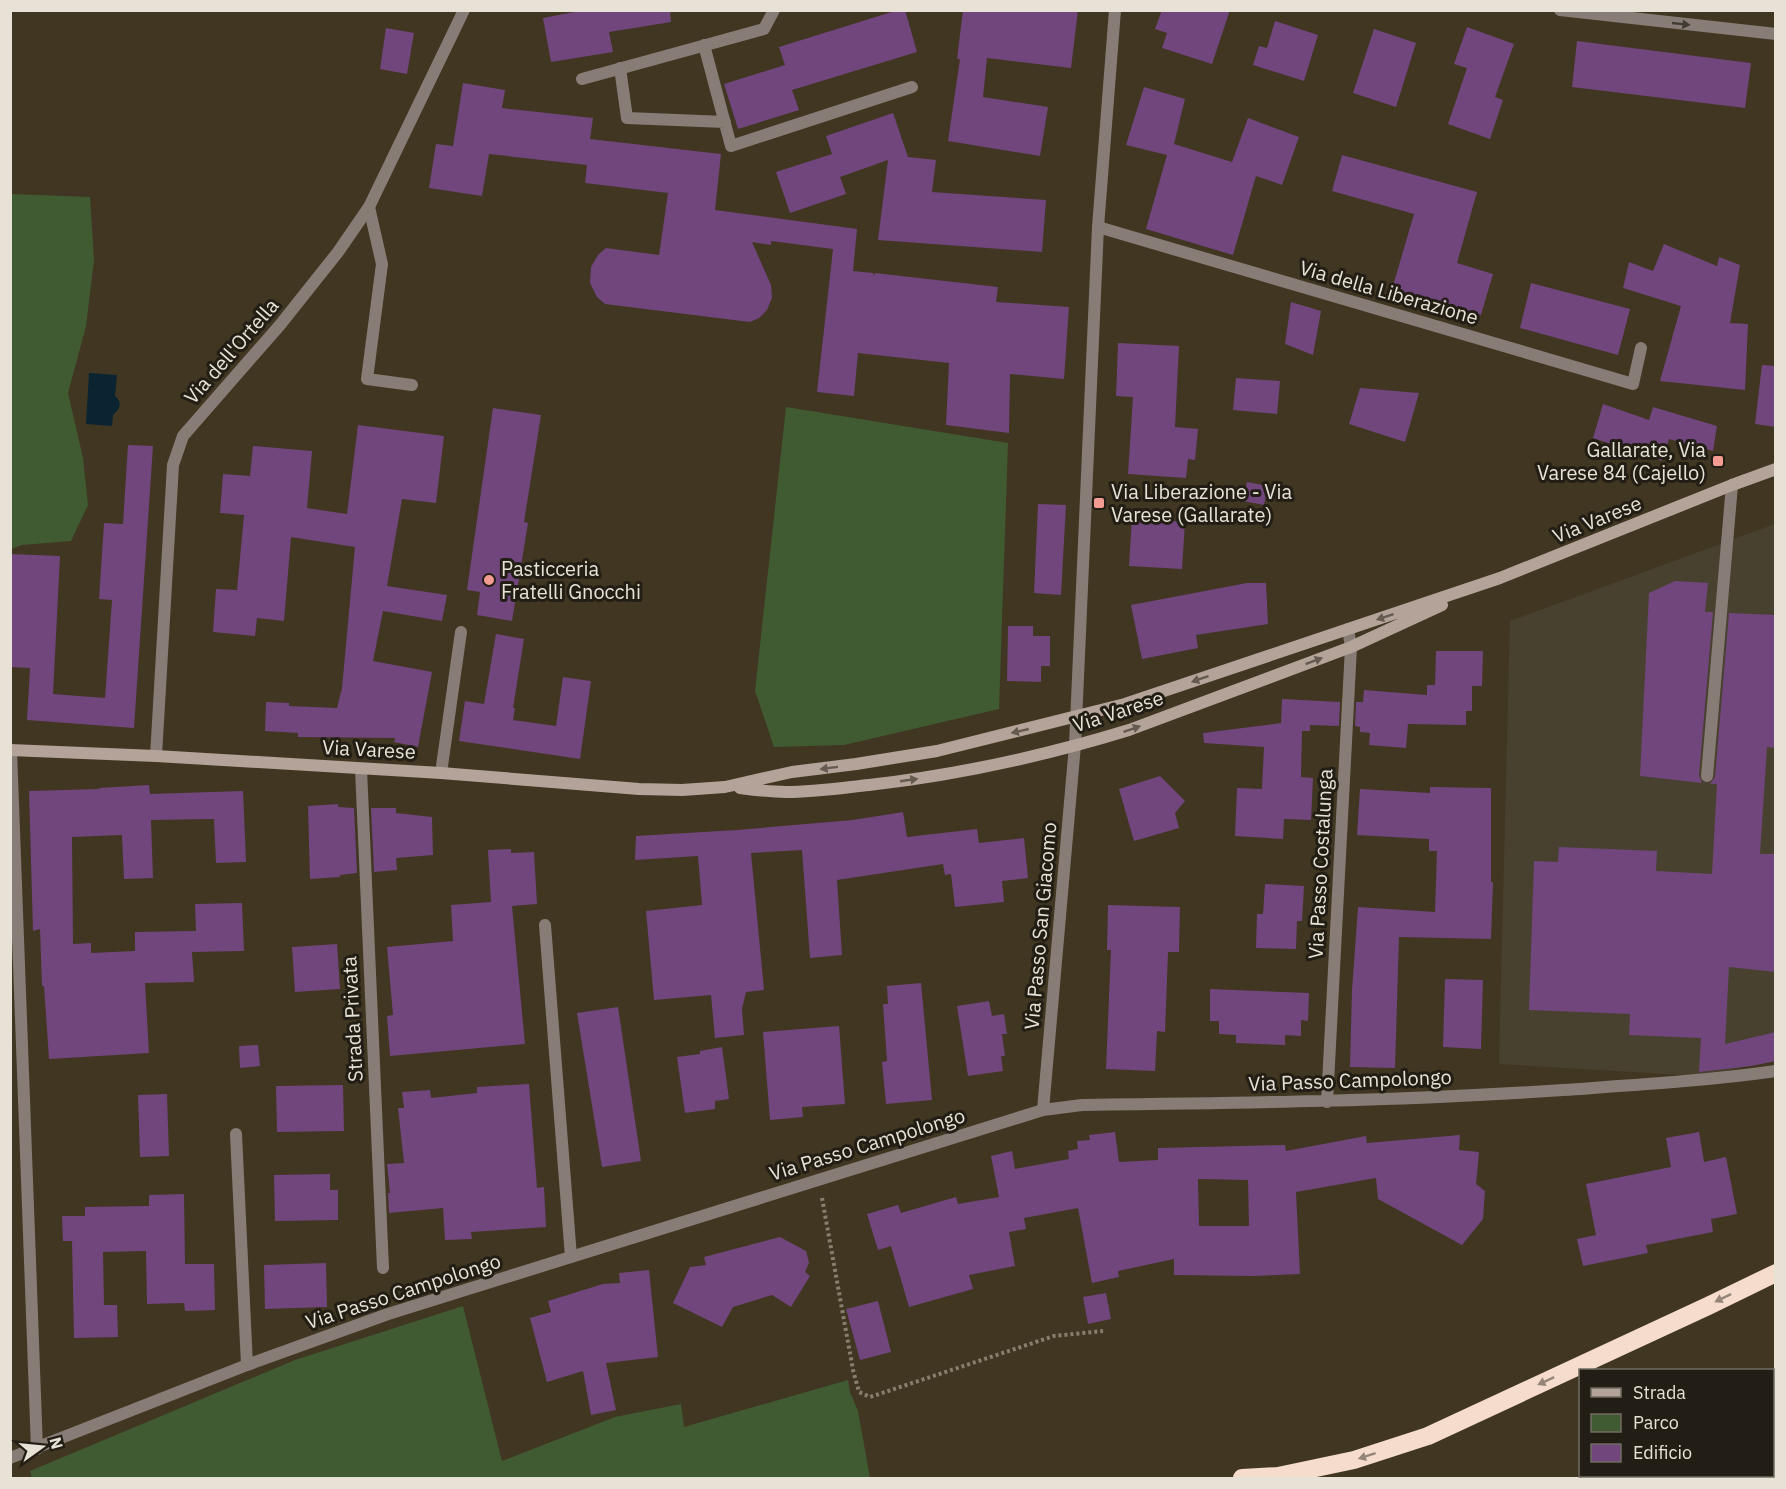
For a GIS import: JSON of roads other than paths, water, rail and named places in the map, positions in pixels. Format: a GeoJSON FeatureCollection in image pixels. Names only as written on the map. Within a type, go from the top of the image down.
{"type":"FeatureCollection","features":[{"type":"Feature","properties":{"kind":"highway"},"geometry":{"type":"LineString","coordinates":[[1242,1479],[1278,1476],[1354,1460],[1428,1436],[1776,1272]]}},
{"type":"Feature","properties":{"kind":"highway"},"geometry":{"type":"LineString","coordinates":[[1669,1479],[1696,1477]]}},
{"type":"Feature","properties":{"kind":"main road","name":"Via Varese"},"geometry":{"type":"LineString","coordinates":[[725,787],[786,792],[906,780],[971,770],[1130,730],[1351,647],[1500,578],[1732,485],[1776,470]]}},
{"type":"Feature","properties":{"kind":"main road","name":"Via Varese"},"geometry":{"type":"LineString","coordinates":[[11,750],[441,773],[639,789],[682,790],[725,787],[792,772],[938,751],[1077,717],[1170,690],[1500,578]]}},
{"type":"Feature","properties":{"kind":"street","name":"Via dell'Ortella"},"geometry":{"type":"LineString","coordinates":[[156,756],[173,465],[183,436],[280,325],[338,252],[369,207],[464,10]]}},
{"type":"Feature","properties":{"kind":"street"},"geometry":{"type":"LineString","coordinates":[[582,79],[764,30],[774,10]]}},
{"type":"Feature","properties":{"kind":"street"},"geometry":{"type":"LineString","coordinates":[[1076,745],[1098,227],[1115,10]]}},
{"type":"Feature","properties":{"kind":"street"},"geometry":{"type":"LineString","coordinates":[[1560,10],[1776,34]]}},
{"type":"Feature","properties":{"kind":"street"},"geometry":{"type":"LineString","coordinates":[[704,45],[731,146],[912,87]]}},
{"type":"Feature","properties":{"kind":"street"},"geometry":{"type":"LineString","coordinates":[[620,68],[627,118],[725,122]]}},
{"type":"Feature","properties":{"kind":"street"},"geometry":{"type":"LineString","coordinates":[[369,207],[382,264],[368,379],[412,385]]}},
{"type":"Feature","properties":{"kind":"street","name":"Via della Liberazione"},"geometry":{"type":"LineString","coordinates":[[1098,227],[1633,384],[1641,348]]}},
{"type":"Feature","properties":{"kind":"street"},"geometry":{"type":"LineString","coordinates":[[1707,776],[1732,485]]}},
{"type":"Feature","properties":{"kind":"street","name":"Via Passo Costalunga"},"geometry":{"type":"LineString","coordinates":[[1327,1102],[1351,647],[1348,629]]}},
{"type":"Feature","properties":{"kind":"street"},"geometry":{"type":"LineString","coordinates":[[441,773],[461,633]]}},
{"type":"Feature","properties":{"kind":"street","name":"Via Passo San Giacomo"},"geometry":{"type":"LineString","coordinates":[[1043,1110],[1076,745]]}},
{"type":"Feature","properties":{"kind":"street"},"geometry":{"type":"LineString","coordinates":[[11,750],[37,1449]]}},
{"type":"Feature","properties":{"kind":"street","name":"Strada Privata"},"geometry":{"type":"LineString","coordinates":[[361,769],[383,1268]]}},
{"type":"Feature","properties":{"kind":"street"},"geometry":{"type":"LineString","coordinates":[[545,925],[571,1257]]}},
{"type":"Feature","properties":{"kind":"street","name":"Via Passo Campolongo"},"geometry":{"type":"LineString","coordinates":[[10,1458],[248,1365],[388,1314],[1043,1110],[1082,1105],[1327,1102],[1452,1097],[1677,1083],[1776,1071]]}},
{"type":"Feature","properties":{"kind":"street"},"geometry":{"type":"LineString","coordinates":[[236,1134],[248,1365]]}},
{"type":"Feature","properties":{"kind":"water"},"geometry":{"type":"Polygon","coordinates":[[[89,373],[117,375],[115,396],[120,406],[113,415],[112,426],[86,424],[89,373]]]}},
{"type":"Feature","properties":{"kind":"place","name":"Gallarate, Via Varese 84 (Cajello)"},"geometry":{"type":"Point","coordinates":[1718,461]}},
{"type":"Feature","properties":{"kind":"place","name":"Via Liberazione - Via Varese (Gallarate)"},"geometry":{"type":"Point","coordinates":[1099,503]}},
{"type":"Feature","properties":{"kind":"place","name":"Pasticceria Fratelli Gnocchi"},"geometry":{"type":"Point","coordinates":[489,580]}}]}
